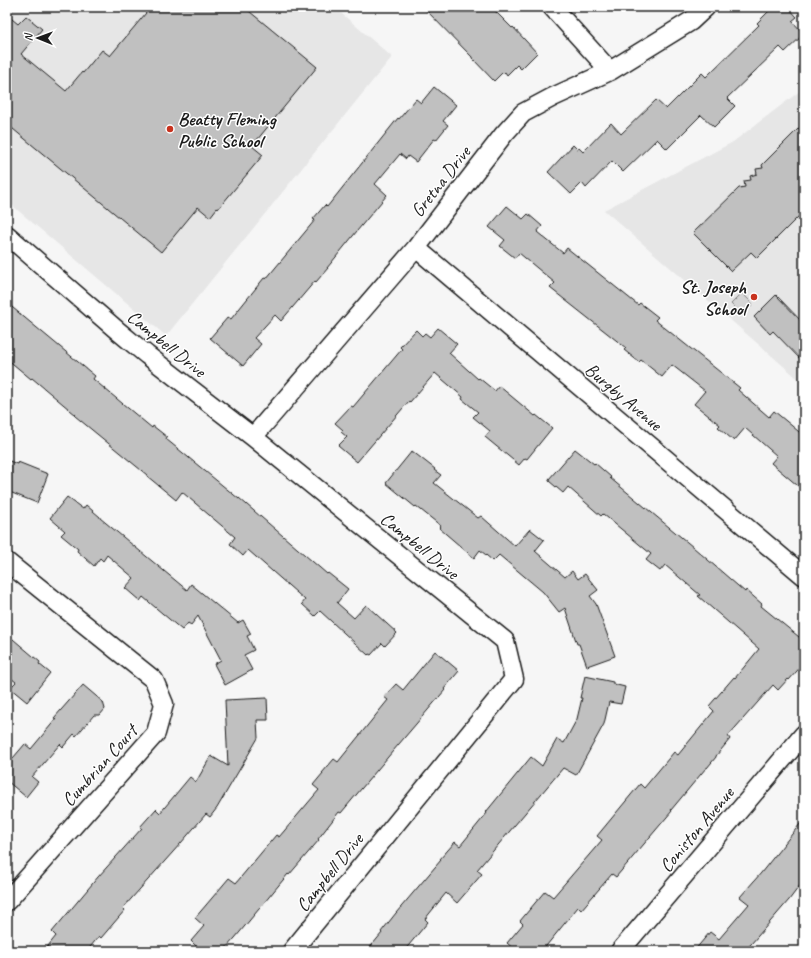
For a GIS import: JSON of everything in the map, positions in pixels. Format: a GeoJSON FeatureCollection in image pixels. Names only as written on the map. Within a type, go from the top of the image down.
{"type":"FeatureCollection","features":[{"type":"Feature","properties":{"kind":"street"},"geometry":{"type":"LineString","coordinates":[[552,7],[610,71]]}},
{"type":"Feature","properties":{"kind":"street","name":"Gretna Drive"},"geometry":{"type":"LineString","coordinates":[[253,437],[416,248],[504,134],[523,113],[553,97],[610,71],[691,21],[706,7]]}},
{"type":"Feature","properties":{"kind":"street","name":"Campbell Drive"},"geometry":{"type":"LineString","coordinates":[[7,234],[124,336],[253,437],[505,641],[514,679],[292,951]]}},
{"type":"Feature","properties":{"kind":"street","name":"Burgby Avenue"},"geometry":{"type":"LineString","coordinates":[[416,248],[804,576]]}},
{"type":"Feature","properties":{"kind":"street","name":"Cumbrian Court"},"geometry":{"type":"LineString","coordinates":[[7,562],[154,680],[164,704],[156,733],[7,901]]}},
{"type":"Feature","properties":{"kind":"street","name":"Coniston Avenue"},"geometry":{"type":"LineString","coordinates":[[620,951],[804,734]]}},
{"type":"Feature","properties":{"kind":"shaded area","name":"Beatty Fleming Public School"},"geometry":{"type":"Polygon","coordinates":[[[7,7],[334,7],[392,57],[166,336],[7,201],[7,7]]]}},
{"type":"Feature","properties":{"kind":"shaded area","name":"St. Joseph School"},"geometry":{"type":"Polygon","coordinates":[[[804,88],[804,384],[604,210],[733,142],[804,88]]]}},
{"type":"Feature","properties":{"kind":"shaded area"},"geometry":{"type":"Polygon","coordinates":[[[742,293],[753,304],[742,315],[731,304],[742,293]]]}},
{"type":"Feature","properties":{"kind":"building"},"geometry":{"type":"Polygon","coordinates":[[[151,7],[244,7],[317,67],[252,146],[263,155],[218,209],[217,208],[210,217],[198,207],[161,252],[7,124],[7,15],[18,24],[26,16],[42,29],[21,54],[66,91],[102,50],[110,56],[151,7]]]}},
{"type":"Feature","properties":{"kind":"building"},"geometry":{"type":"Polygon","coordinates":[[[423,7],[491,7],[512,28],[513,27],[537,53],[521,69],[517,65],[507,75],[505,72],[503,74],[502,73],[494,81],[423,7]]]}},
{"type":"Feature","properties":{"kind":"building"},"geometry":{"type":"Polygon","coordinates":[[[773,7],[788,7],[797,17],[792,21],[804,34],[785,52],[780,47],[727,98],[735,106],[714,127],[701,115],[667,149],[657,139],[623,172],[612,161],[586,188],[582,183],[571,194],[548,172],[573,145],[583,152],[611,123],[621,134],[656,100],[666,109],[702,73],[706,77],[759,25],[757,23],[773,7]]]}},
{"type":"Feature","properties":{"kind":"building"},"geometry":{"type":"Polygon","coordinates":[[[434,87],[456,105],[443,121],[448,125],[436,140],[434,139],[416,162],[408,156],[406,159],[400,154],[375,184],[387,195],[328,268],[281,321],[275,315],[254,338],[261,344],[243,366],[210,338],[228,317],[231,319],[264,278],[266,279],[315,220],[313,219],[325,205],[327,207],[398,118],[399,119],[416,99],[421,103],[434,87]]]}},
{"type":"Feature","properties":{"kind":"building"},"geometry":{"type":"Polygon","coordinates":[[[804,123],[804,211],[757,258],[751,252],[731,271],[693,233],[739,188],[745,187],[744,181],[751,180],[750,176],[757,174],[756,169],[763,168],[762,165],[804,123]]]}},
{"type":"Feature","properties":{"kind":"building"},"geometry":{"type":"Polygon","coordinates":[[[507,206],[523,219],[528,214],[542,226],[537,232],[563,253],[567,248],[638,305],[640,303],[658,317],[655,320],[740,388],[738,390],[769,417],[774,411],[804,436],[804,491],[771,463],[777,456],[745,428],[734,441],[718,427],[720,425],[694,404],[705,391],[672,365],[662,377],[641,360],[639,362],[624,350],[626,348],[550,288],[555,283],[519,253],[515,258],[500,246],[505,240],[489,227],[507,206]]]}},
{"type":"Feature","properties":{"kind":"building"},"geometry":{"type":"Polygon","coordinates":[[[776,295],[804,324],[804,363],[773,331],[770,334],[754,317],[776,295]]]}},
{"type":"Feature","properties":{"kind":"building"},"geometry":{"type":"Polygon","coordinates":[[[7,303],[95,376],[93,379],[152,428],[153,426],[167,437],[166,439],[239,498],[327,574],[328,573],[348,589],[337,603],[354,618],[366,605],[397,633],[385,646],[382,643],[371,655],[368,655],[320,611],[315,616],[302,604],[305,600],[248,550],[243,556],[230,544],[235,537],[182,492],[176,500],[32,378],[31,379],[7,359],[7,303]]]}},
{"type":"Feature","properties":{"kind":"building"},"geometry":{"type":"Polygon","coordinates":[[[438,328],[457,344],[449,353],[478,379],[479,378],[495,391],[499,386],[552,428],[527,459],[525,458],[519,465],[485,437],[490,431],[473,417],[478,412],[435,373],[357,462],[338,446],[347,437],[341,432],[343,430],[335,423],[351,406],[353,407],[402,349],[400,347],[416,330],[422,336],[425,333],[430,337],[438,328]]]}},
{"type":"Feature","properties":{"kind":"building"},"geometry":{"type":"Polygon","coordinates":[[[575,449],[594,464],[595,463],[611,477],[610,478],[745,592],[746,590],[762,604],[761,606],[804,641],[804,663],[778,690],[773,685],[728,736],[730,739],[716,757],[616,877],[612,874],[581,910],[578,907],[542,951],[516,951],[507,943],[523,924],[520,921],[545,891],[553,897],[602,840],[597,836],[640,784],[644,788],[674,752],[678,755],[714,711],[709,706],[759,649],[665,565],[660,571],[646,560],[651,554],[603,514],[601,516],[568,487],[563,493],[549,481],[549,479],[575,449]]]}},
{"type":"Feature","properties":{"kind":"building"},"geometry":{"type":"Polygon","coordinates":[[[412,451],[441,475],[434,483],[478,518],[481,516],[515,546],[530,529],[544,540],[535,551],[565,577],[572,571],[578,579],[585,574],[598,590],[590,596],[596,604],[615,656],[587,666],[579,644],[577,644],[565,608],[559,612],[543,592],[499,555],[493,561],[480,550],[474,558],[439,528],[441,526],[386,483],[412,451]]]}},
{"type":"Feature","properties":{"kind":"building"},"geometry":{"type":"Polygon","coordinates":[[[7,460],[17,464],[18,462],[48,474],[37,503],[7,491],[7,460]]]}},
{"type":"Feature","properties":{"kind":"building"},"geometry":{"type":"Polygon","coordinates":[[[67,497],[83,509],[86,505],[187,590],[191,584],[238,623],[243,620],[251,634],[247,636],[254,650],[244,655],[252,670],[225,685],[214,664],[221,660],[198,616],[191,625],[188,623],[182,630],[143,597],[140,601],[125,588],[134,578],[107,555],[103,561],[100,558],[94,566],[77,551],[78,549],[61,535],[65,531],[50,518],[67,497]]]}},
{"type":"Feature","properties":{"kind":"building"},"geometry":{"type":"Polygon","coordinates":[[[7,634],[40,662],[39,664],[50,673],[27,702],[10,688],[16,682],[7,675],[7,634]]]}},
{"type":"Feature","properties":{"kind":"building"},"geometry":{"type":"Polygon","coordinates":[[[435,651],[459,671],[444,689],[445,690],[341,813],[339,812],[318,839],[319,840],[289,875],[288,874],[223,951],[201,951],[191,941],[204,926],[195,918],[229,878],[236,883],[276,835],[279,837],[319,790],[313,785],[322,773],[334,759],[338,762],[388,700],[384,697],[396,684],[403,690],[435,651]]]}},
{"type":"Feature","properties":{"kind":"building"},"geometry":{"type":"Polygon","coordinates":[[[585,676],[613,682],[613,684],[625,687],[621,704],[609,702],[604,724],[576,775],[563,768],[477,870],[482,874],[457,903],[446,893],[425,919],[428,922],[404,951],[367,951],[396,913],[441,860],[440,859],[455,842],[460,846],[531,757],[542,766],[557,739],[564,743],[577,719],[585,676]]]}},
{"type":"Feature","properties":{"kind":"building"},"geometry":{"type":"Polygon","coordinates":[[[83,685],[103,702],[105,709],[100,715],[94,715],[76,736],[74,734],[63,747],[60,744],[32,777],[38,782],[26,797],[7,781],[7,765],[25,744],[31,749],[56,719],[54,718],[83,685]]]}},
{"type":"Feature","properties":{"kind":"building"},"geometry":{"type":"Polygon","coordinates":[[[267,698],[268,720],[257,720],[258,738],[217,808],[210,817],[206,814],[123,908],[125,910],[101,938],[99,936],[87,951],[44,951],[56,936],[52,932],[98,877],[142,828],[140,827],[156,809],[160,813],[190,777],[196,782],[211,756],[228,766],[225,700],[267,698]]]}},
{"type":"Feature","properties":{"kind":"building"},"geometry":{"type":"Polygon","coordinates":[[[804,819],[804,880],[789,900],[745,951],[694,951],[710,932],[719,939],[749,904],[740,897],[804,819]]]}},
{"type":"Feature","properties":{"kind":"place","name":"Beatty Fleming Public School"},"geometry":{"type":"Point","coordinates":[170,129]}},
{"type":"Feature","properties":{"kind":"place","name":"St. Joseph School"},"geometry":{"type":"Point","coordinates":[754,297]}}]}
